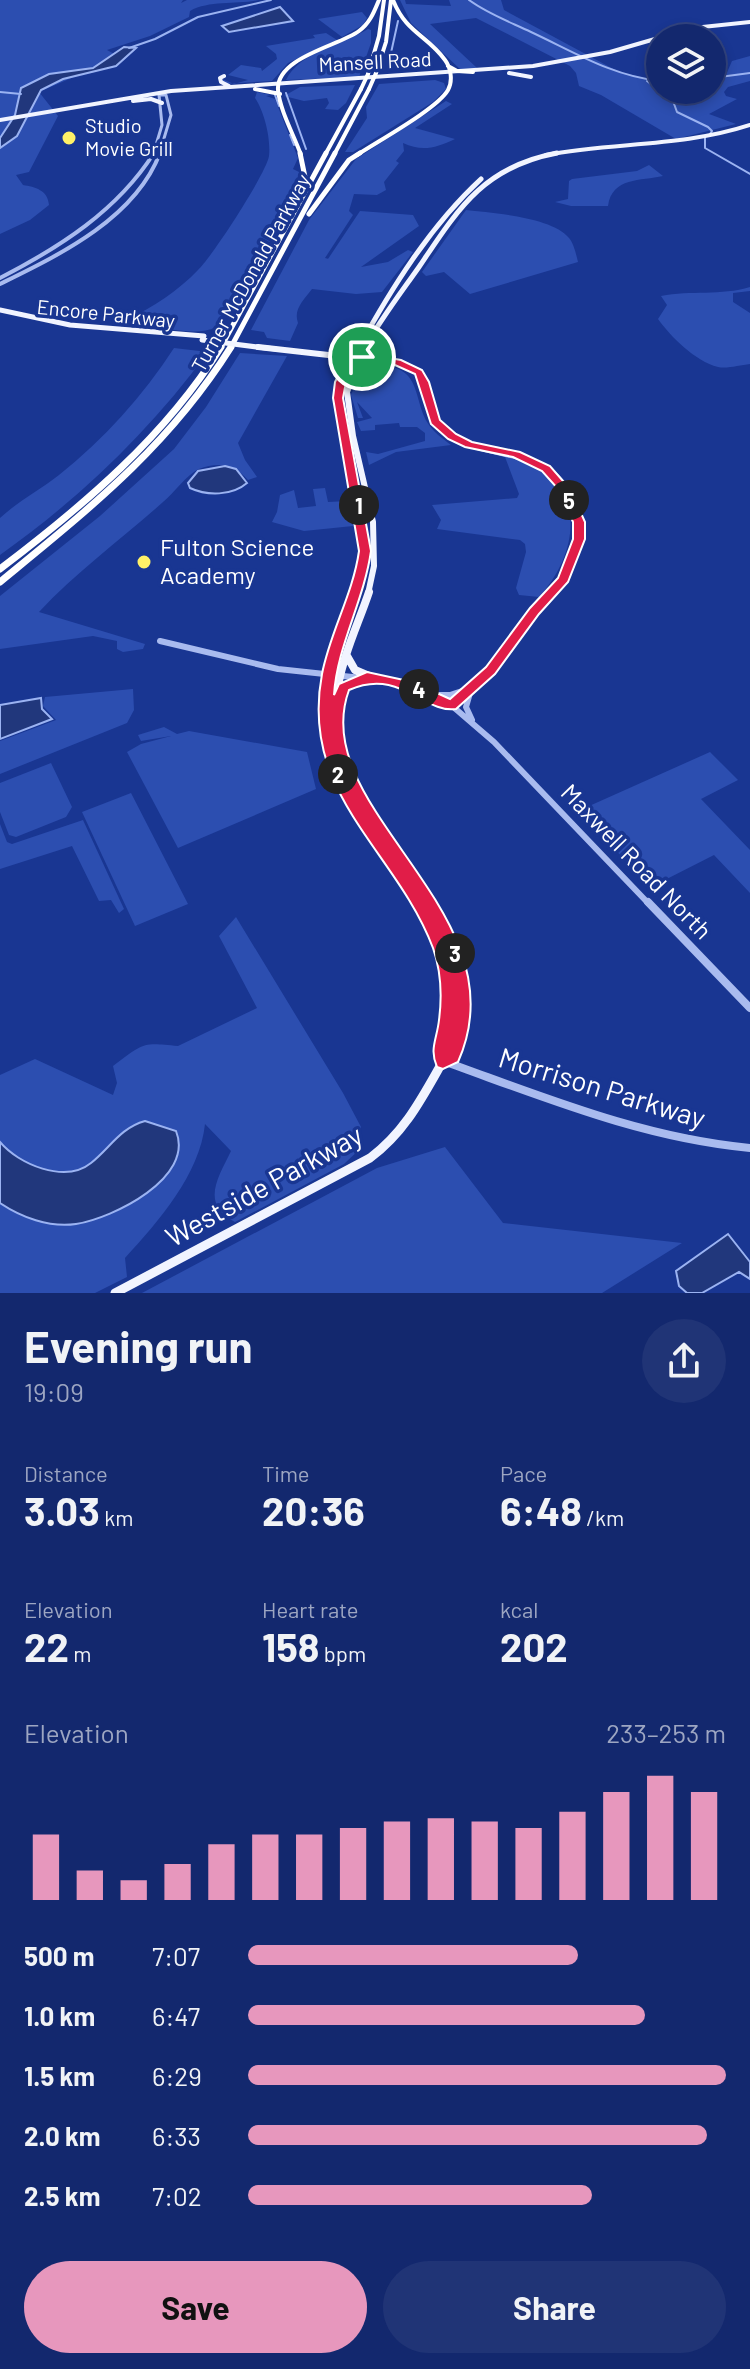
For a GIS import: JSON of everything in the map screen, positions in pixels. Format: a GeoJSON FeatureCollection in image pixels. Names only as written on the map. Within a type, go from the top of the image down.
{"type":"FeatureCollection","features":[{"type":"Feature","properties":{"kind":"highway","name":"Turner McDonald Parkway"},"geometry":{"type":"LineString","coordinates":[[0,582],[95,506],[177,424],[231,351],[365,89],[379,36],[381,0]]}},
{"type":"Feature","properties":{"kind":"highway"},"geometry":{"type":"LineString","coordinates":[[269,84],[279,83],[302,59],[362,29],[381,0]]}},
{"type":"Feature","properties":{"kind":"highway","name":"Turner McDonald Parkway"},"geometry":{"type":"LineString","coordinates":[[0,569],[92,495],[176,409],[226,339],[284,229],[376,73],[386,42],[392,0]]}},
{"type":"Feature","properties":{"kind":"highway"},"geometry":{"type":"LineString","coordinates":[[295,230],[345,163],[438,102],[451,78],[439,54],[399,18],[392,0]]}},
{"type":"Feature","properties":{"kind":"highway"},"geometry":{"type":"LineString","coordinates":[[447,66],[457,71],[473,72]]}},
{"type":"Feature","properties":{"kind":"highway"},"geometry":{"type":"LineString","coordinates":[[451,78],[462,76]]}},
{"type":"Feature","properties":{"kind":"highway"},"geometry":{"type":"LineString","coordinates":[[279,83],[280,95],[305,170],[284,229]]}},
{"type":"Feature","properties":{"kind":"highway"},"geometry":{"type":"LineString","coordinates":[[255,89],[271,90],[280,95]]}},
{"type":"Feature","properties":{"kind":"main road","name":"Mansell Road"},"geometry":{"type":"LineString","coordinates":[[726,26],[750,23]]}},
{"type":"Feature","properties":{"kind":"main road","name":"Mansell Road"},"geometry":{"type":"LineString","coordinates":[[726,24],[750,23]]}},
{"type":"Feature","properties":{"kind":"main road","name":"Mansell Road"},"geometry":{"type":"LineString","coordinates":[[462,76],[572,62],[646,43]]}},
{"type":"Feature","properties":{"kind":"main road"},"geometry":{"type":"LineString","coordinates":[[522,63],[544,66]]}},
{"type":"Feature","properties":{"kind":"main road","name":"Mansell Road"},"geometry":{"type":"LineString","coordinates":[[279,83],[451,78],[473,72],[544,66]]}},
{"type":"Feature","properties":{"kind":"main road"},"geometry":{"type":"LineString","coordinates":[[495,74],[532,76],[534,70],[544,66]]}},
{"type":"Feature","properties":{"kind":"main road"},"geometry":{"type":"LineString","coordinates":[[224,76],[220,79],[222,83],[236,86]]}},
{"type":"Feature","properties":{"kind":"main road","name":"Mansell Road"},"geometry":{"type":"LineString","coordinates":[[40,115],[159,95],[255,89],[279,83],[402,76],[451,78]]}},
{"type":"Feature","properties":{"kind":"main road"},"geometry":{"type":"LineString","coordinates":[[382,81],[402,76]]}},
{"type":"Feature","properties":{"kind":"main road","name":"Mansell Road"},"geometry":{"type":"LineString","coordinates":[[0,122],[159,95],[269,84]]}},
{"type":"Feature","properties":{"kind":"main road"},"geometry":{"type":"LineString","coordinates":[[133,101],[151,99],[162,103]]}},
{"type":"Feature","properties":{"kind":"main road","name":"Westside Parkway"},"geometry":{"type":"LineString","coordinates":[[443,1061],[440,1053],[450,1010],[447,965],[420,903],[360,818],[340,779],[331,754],[325,720],[329,673],[362,575],[365,551],[344,428],[334,421],[341,415],[338,390],[348,365],[475,189],[490,178],[541,157],[582,149],[686,142],[750,123]]}},
{"type":"Feature","properties":{"kind":"main road","name":"Westside Parkway"},"geometry":{"type":"LineString","coordinates":[[115,1293],[370,1158],[389,1144],[408,1123],[443,1061],[452,1056],[462,1012],[458,964],[429,899],[354,788],[341,753],[335,715],[335,694],[370,583],[375,554],[374,528],[347,396],[358,346],[462,196],[490,173],[550,151],[683,140],[750,123]]}},
{"type":"Feature","properties":{"kind":"main road"},"geometry":{"type":"LineString","coordinates":[[460,209],[471,206]]}},
{"type":"Feature","properties":{"kind":"main road","name":"Encore Parkway"},"geometry":{"type":"LineString","coordinates":[[0,312],[60,328],[203,338],[334,356],[356,356]]}},
{"type":"Feature","properties":{"kind":"main road"},"geometry":{"type":"LineString","coordinates":[[356,356],[370,334],[371,324]]}},
{"type":"Feature","properties":{"kind":"main road","name":"Encore Parkway"},"geometry":{"type":"LineString","coordinates":[[258,345],[342,352],[356,356]]}},
{"type":"Feature","properties":{"kind":"main road"},"geometry":{"type":"LineString","coordinates":[[342,352],[358,346]]}},
{"type":"Feature","properties":{"kind":"main road"},"geometry":{"type":"LineString","coordinates":[[334,356],[348,365]]}},
{"type":"Feature","properties":{"kind":"main road"},"geometry":{"type":"LineString","coordinates":[[347,654],[355,670],[369,677]]}},
{"type":"Feature","properties":{"kind":"main road"},"geometry":{"type":"LineString","coordinates":[[335,715],[344,687],[369,677]]}},
{"type":"Feature","properties":{"kind":"street"},"geometry":{"type":"LineString","coordinates":[[0,278],[66,241],[114,204],[145,167],[164,112],[159,95]]}},
{"type":"Feature","properties":{"kind":"street"},"geometry":{"type":"LineString","coordinates":[[0,284],[65,249],[117,210],[150,173],[161,152],[168,128],[172,108],[167,96]]}},
{"type":"Feature","properties":{"kind":"street"},"geometry":{"type":"LineString","coordinates":[[160,129],[168,128]]}},
{"type":"Feature","properties":{"kind":"street","name":"Encore Parkway"},"geometry":{"type":"LineString","coordinates":[[356,356],[397,362],[418,372],[435,421],[452,437],[516,455],[546,468],[564,489],[579,522],[579,539],[564,579],[487,674],[451,705]]}},
{"type":"Feature","properties":{"kind":"street","name":"Maxwell Road North"},"geometry":{"type":"LineString","coordinates":[[160,641],[278,669],[399,682],[451,705],[494,742],[750,1008]]}},
{"type":"Feature","properties":{"kind":"street"},"geometry":{"type":"LineString","coordinates":[[430,694],[457,694],[487,674]]}},
{"type":"Feature","properties":{"kind":"street"},"geometry":{"type":"LineString","coordinates":[[472,688],[466,707],[474,723]]}},
{"type":"Feature","properties":{"kind":"street","name":"Morrison Parkway"},"geometry":{"type":"LineString","coordinates":[[443,1061],[653,1132],[705,1144],[750,1148]]}},
{"type":"Feature","properties":{"kind":"shaded area"},"geometry":{"type":"Polygon","coordinates":[[[0,0],[183,0],[181,3],[187,0],[259,0],[215,4],[190,11],[189,17],[150,36],[107,50],[120,57],[39,92],[58,116],[29,172],[16,175],[23,185],[43,193],[49,205],[30,220],[0,234],[0,0]]]}},
{"type":"Feature","properties":{"kind":"shaded area"},"geometry":{"type":"Polygon","coordinates":[[[400,0],[405,0],[406,4],[451,6],[449,0],[501,0],[504,10],[619,72],[646,79],[646,104],[726,104],[726,96],[737,99],[709,114],[736,124],[676,139],[601,95],[579,86],[576,73],[570,66],[476,18],[430,24],[476,70],[461,70],[411,23],[400,0]]]}},
{"type":"Feature","properties":{"kind":"shaded area"},"geometry":{"type":"Polygon","coordinates":[[[280,7],[293,21],[229,32],[222,26],[280,7]]]}},
{"type":"Feature","properties":{"kind":"shaded area"},"geometry":{"type":"Polygon","coordinates":[[[362,12],[367,18],[363,25],[342,37],[318,19],[362,12]]]}},
{"type":"Feature","properties":{"kind":"shaded area"},"geometry":{"type":"Polygon","coordinates":[[[371,30],[371,43],[359,77],[286,80],[301,62],[371,30]]]}},
{"type":"Feature","properties":{"kind":"shaded area"},"geometry":{"type":"Polygon","coordinates":[[[326,33],[337,40],[288,63],[272,81],[237,83],[248,80],[228,75],[241,65],[261,68],[262,71],[277,59],[276,54],[266,46],[315,38],[313,35],[326,33]]]}},
{"type":"Feature","properties":{"kind":"shaded area"},"geometry":{"type":"Polygon","coordinates":[[[124,47],[136,48],[116,66],[63,79],[41,90],[17,136],[0,148],[0,138],[15,115],[21,88],[49,74],[93,68],[124,47]]]}},
{"type":"Feature","properties":{"kind":"shaded area"},"geometry":{"type":"Polygon","coordinates":[[[750,56],[750,81],[726,90],[726,75],[732,61],[750,56]]]}},
{"type":"Feature","properties":{"kind":"shaded area"},"geometry":{"type":"Polygon","coordinates":[[[435,80],[444,83],[446,89],[433,102],[353,152],[345,152],[367,118],[366,107],[379,84],[435,80]]]}},
{"type":"Feature","properties":{"kind":"shaded area"},"geometry":{"type":"Polygon","coordinates":[[[355,85],[346,103],[338,110],[325,109],[329,103],[327,98],[304,101],[284,96],[300,87],[355,85]]]}},
{"type":"Feature","properties":{"kind":"shaded area"},"geometry":{"type":"Polygon","coordinates":[[[257,92],[275,99],[298,158],[293,169],[299,172],[287,205],[250,280],[226,319],[217,327],[186,331],[130,324],[128,319],[165,298],[198,270],[259,179],[269,156],[269,141],[255,98],[257,92]]]}},
{"type":"Feature","properties":{"kind":"shaded area"},"geometry":{"type":"Polygon","coordinates":[[[446,101],[452,104],[415,128],[455,139],[429,148],[403,143],[404,151],[396,161],[399,163],[384,182],[386,190],[377,195],[354,194],[349,211],[353,215],[325,258],[328,259],[360,211],[413,215],[419,226],[361,267],[388,262],[408,250],[413,252],[382,292],[356,294],[312,289],[298,309],[298,323],[290,341],[267,338],[264,332],[251,330],[309,220],[356,159],[446,101]]]}},
{"type":"Feature","properties":{"kind":"shaded area"},"geometry":{"type":"Polygon","coordinates":[[[649,165],[663,176],[621,185],[615,190],[608,206],[571,206],[555,202],[568,199],[569,181],[572,179],[637,171],[649,165]]]}},
{"type":"Feature","properties":{"kind":"shaded area"},"geometry":{"type":"Polygon","coordinates":[[[466,210],[521,217],[549,225],[569,238],[578,262],[470,294],[444,272],[426,276],[422,272],[466,210]]]}},
{"type":"Feature","properties":{"kind":"shaded area"},"geometry":{"type":"Polygon","coordinates":[[[750,287],[750,291],[733,293],[733,302],[750,313],[750,364],[725,368],[709,364],[684,348],[658,319],[667,305],[661,296],[750,287]]]}},
{"type":"Feature","properties":{"kind":"shaded area"},"geometry":{"type":"Polygon","coordinates":[[[174,348],[208,352],[162,409],[112,462],[58,510],[0,555],[0,518],[92,447],[136,400],[174,348]]]}},
{"type":"Feature","properties":{"kind":"shaded area"},"geometry":{"type":"Polygon","coordinates":[[[240,353],[287,356],[238,443],[257,477],[248,480],[238,471],[220,465],[194,472],[39,612],[145,644],[143,649],[123,652],[117,649],[117,641],[93,636],[0,649],[0,596],[100,516],[174,449],[206,407],[240,353]]]}},
{"type":"Feature","properties":{"kind":"shaded area"},"geometry":{"type":"Polygon","coordinates":[[[382,365],[404,372],[410,378],[427,422],[451,445],[396,452],[369,465],[366,452],[378,454],[425,441],[425,433],[417,427],[400,427],[399,423],[375,425],[375,430],[361,431],[357,422],[372,418],[357,402],[363,418],[358,418],[351,395],[360,373],[382,365]]]}},
{"type":"Feature","properties":{"kind":"shaded area"},"geometry":{"type":"Polygon","coordinates":[[[505,457],[531,465],[551,477],[563,494],[570,513],[570,534],[565,555],[539,597],[519,595],[516,588],[526,552],[525,544],[520,540],[437,529],[441,520],[432,505],[517,498],[519,494],[505,457]]]}},
{"type":"Feature","properties":{"kind":"shaded area"},"geometry":{"type":"Polygon","coordinates":[[[225,466],[236,469],[247,483],[219,493],[190,488],[188,483],[198,471],[225,466]]]}},
{"type":"Feature","properties":{"kind":"shaded area"},"geometry":{"type":"Polygon","coordinates":[[[325,488],[328,502],[348,501],[353,526],[304,531],[272,522],[280,495],[294,490],[298,508],[316,506],[313,489],[325,488]]]}},
{"type":"Feature","properties":{"kind":"shaded area"},"geometry":{"type":"Polygon","coordinates":[[[133,689],[134,710],[127,723],[0,774],[0,741],[56,720],[43,706],[45,697],[133,689]]]}},
{"type":"Feature","properties":{"kind":"shaded area"},"geometry":{"type":"Polygon","coordinates":[[[41,698],[42,709],[52,719],[0,739],[0,705],[41,698]]]}},
{"type":"Feature","properties":{"kind":"shaded area"},"geometry":{"type":"Polygon","coordinates":[[[164,727],[177,734],[189,731],[307,752],[316,789],[178,848],[127,752],[141,744],[171,736],[141,741],[138,735],[164,727]]]}},
{"type":"Feature","properties":{"kind":"shaded area"},"geometry":{"type":"Polygon","coordinates":[[[710,752],[738,780],[701,799],[750,850],[750,893],[714,855],[651,887],[578,811],[710,752]]]}},
{"type":"Feature","properties":{"kind":"shaded area"},"geometry":{"type":"Polygon","coordinates":[[[51,763],[72,807],[66,817],[16,837],[9,835],[0,812],[0,783],[51,763]]]}},
{"type":"Feature","properties":{"kind":"shaded area"},"geometry":{"type":"Polygon","coordinates":[[[131,793],[188,904],[135,926],[82,812],[131,793]]]}},
{"type":"Feature","properties":{"kind":"shaded area"},"geometry":{"type":"Polygon","coordinates":[[[83,820],[124,909],[119,913],[111,900],[99,901],[72,846],[0,869],[0,824],[7,842],[12,844],[83,820]]]}},
{"type":"Feature","properties":{"kind":"shaded area"},"geometry":{"type":"Polygon","coordinates":[[[236,917],[343,1093],[361,1127],[361,1148],[344,1164],[235,1222],[224,1215],[215,1199],[217,1181],[231,1151],[205,1124],[195,1161],[176,1196],[125,1258],[127,1277],[95,1293],[0,1293],[0,1075],[35,1059],[113,1095],[117,1083],[113,1066],[137,1049],[157,1044],[178,1046],[257,1008],[219,936],[236,917]]]}},
{"type":"Feature","properties":{"kind":"shaded area"},"geometry":{"type":"Polygon","coordinates":[[[145,1121],[176,1131],[179,1148],[174,1165],[162,1179],[129,1204],[92,1220],[66,1225],[36,1220],[0,1203],[0,1142],[30,1164],[42,1169],[68,1172],[91,1163],[122,1133],[145,1121]]]}},
{"type":"Feature","properties":{"kind":"shaded area"},"geometry":{"type":"Polygon","coordinates":[[[445,1147],[503,1223],[682,1243],[602,1293],[142,1293],[377,1168],[445,1147]]]}},
{"type":"Feature","properties":{"kind":"shaded area"},"geometry":{"type":"Polygon","coordinates":[[[728,1234],[750,1262],[750,1279],[739,1272],[702,1293],[687,1293],[679,1286],[676,1271],[728,1234]]]}},
{"type":"Feature","properties":{"kind":"waterway"},"geometry":{"type":"LineString","coordinates":[[129,48],[155,39],[198,17],[271,0]]}},
{"type":"Feature","properties":{"kind":"waterway"},"geometry":{"type":"LineString","coordinates":[[469,0],[491,14],[594,62],[646,79]]}},
{"type":"Feature","properties":{"kind":"waterway"},"geometry":{"type":"LineString","coordinates":[[389,62],[398,21]]}},
{"type":"Feature","properties":{"kind":"waterway"},"geometry":{"type":"LineString","coordinates":[[726,76],[750,73]]}},
{"type":"Feature","properties":{"kind":"waterway"},"geometry":{"type":"LineString","coordinates":[[0,92],[21,94]]}},
{"type":"Feature","properties":{"kind":"waterway"},"geometry":{"type":"LineString","coordinates":[[286,93],[306,149]]}},
{"type":"Feature","properties":{"kind":"waterway"},"geometry":{"type":"LineString","coordinates":[[275,95],[279,106]]}},
{"type":"Feature","properties":{"kind":"waterway"},"geometry":{"type":"LineString","coordinates":[[674,104],[677,112],[708,127],[712,131],[710,134]]}},
{"type":"Feature","properties":{"kind":"waterway"},"geometry":{"type":"LineString","coordinates":[[290,135],[294,145]]}},
{"type":"Feature","properties":{"kind":"waterway"},"geometry":{"type":"LineString","coordinates":[[705,138],[705,148],[750,174]]}},
{"type":"Feature","properties":{"kind":"place","name":"Studio Movie Grill"},"geometry":{"type":"Point","coordinates":[69,138]}},
{"type":"Feature","properties":{"kind":"place","name":"Fulton Science Academy"},"geometry":{"type":"Point","coordinates":[144,562]}},
{"type":"Feature","properties":{"kind":"route"},"geometry":{"type":"LineString","coordinates":[[362,357],[354,354],[342,352],[358,346],[356,351],[354,354],[340,382],[338,398],[365,551],[362,575],[329,673],[325,720],[331,754],[345,791],[360,818],[420,903],[442,950],[450,994],[450,1010],[440,1053],[443,1061],[452,1056],[462,1012],[458,964],[446,931],[429,899],[354,788],[341,753],[335,719],[337,704],[344,687],[367,676],[417,688],[451,705],[467,693],[490,671],[541,603],[564,579],[579,539],[579,522],[564,489],[546,468],[516,455],[452,437],[441,429],[431,414],[424,382],[418,372],[405,364],[362,357]]}}]}
